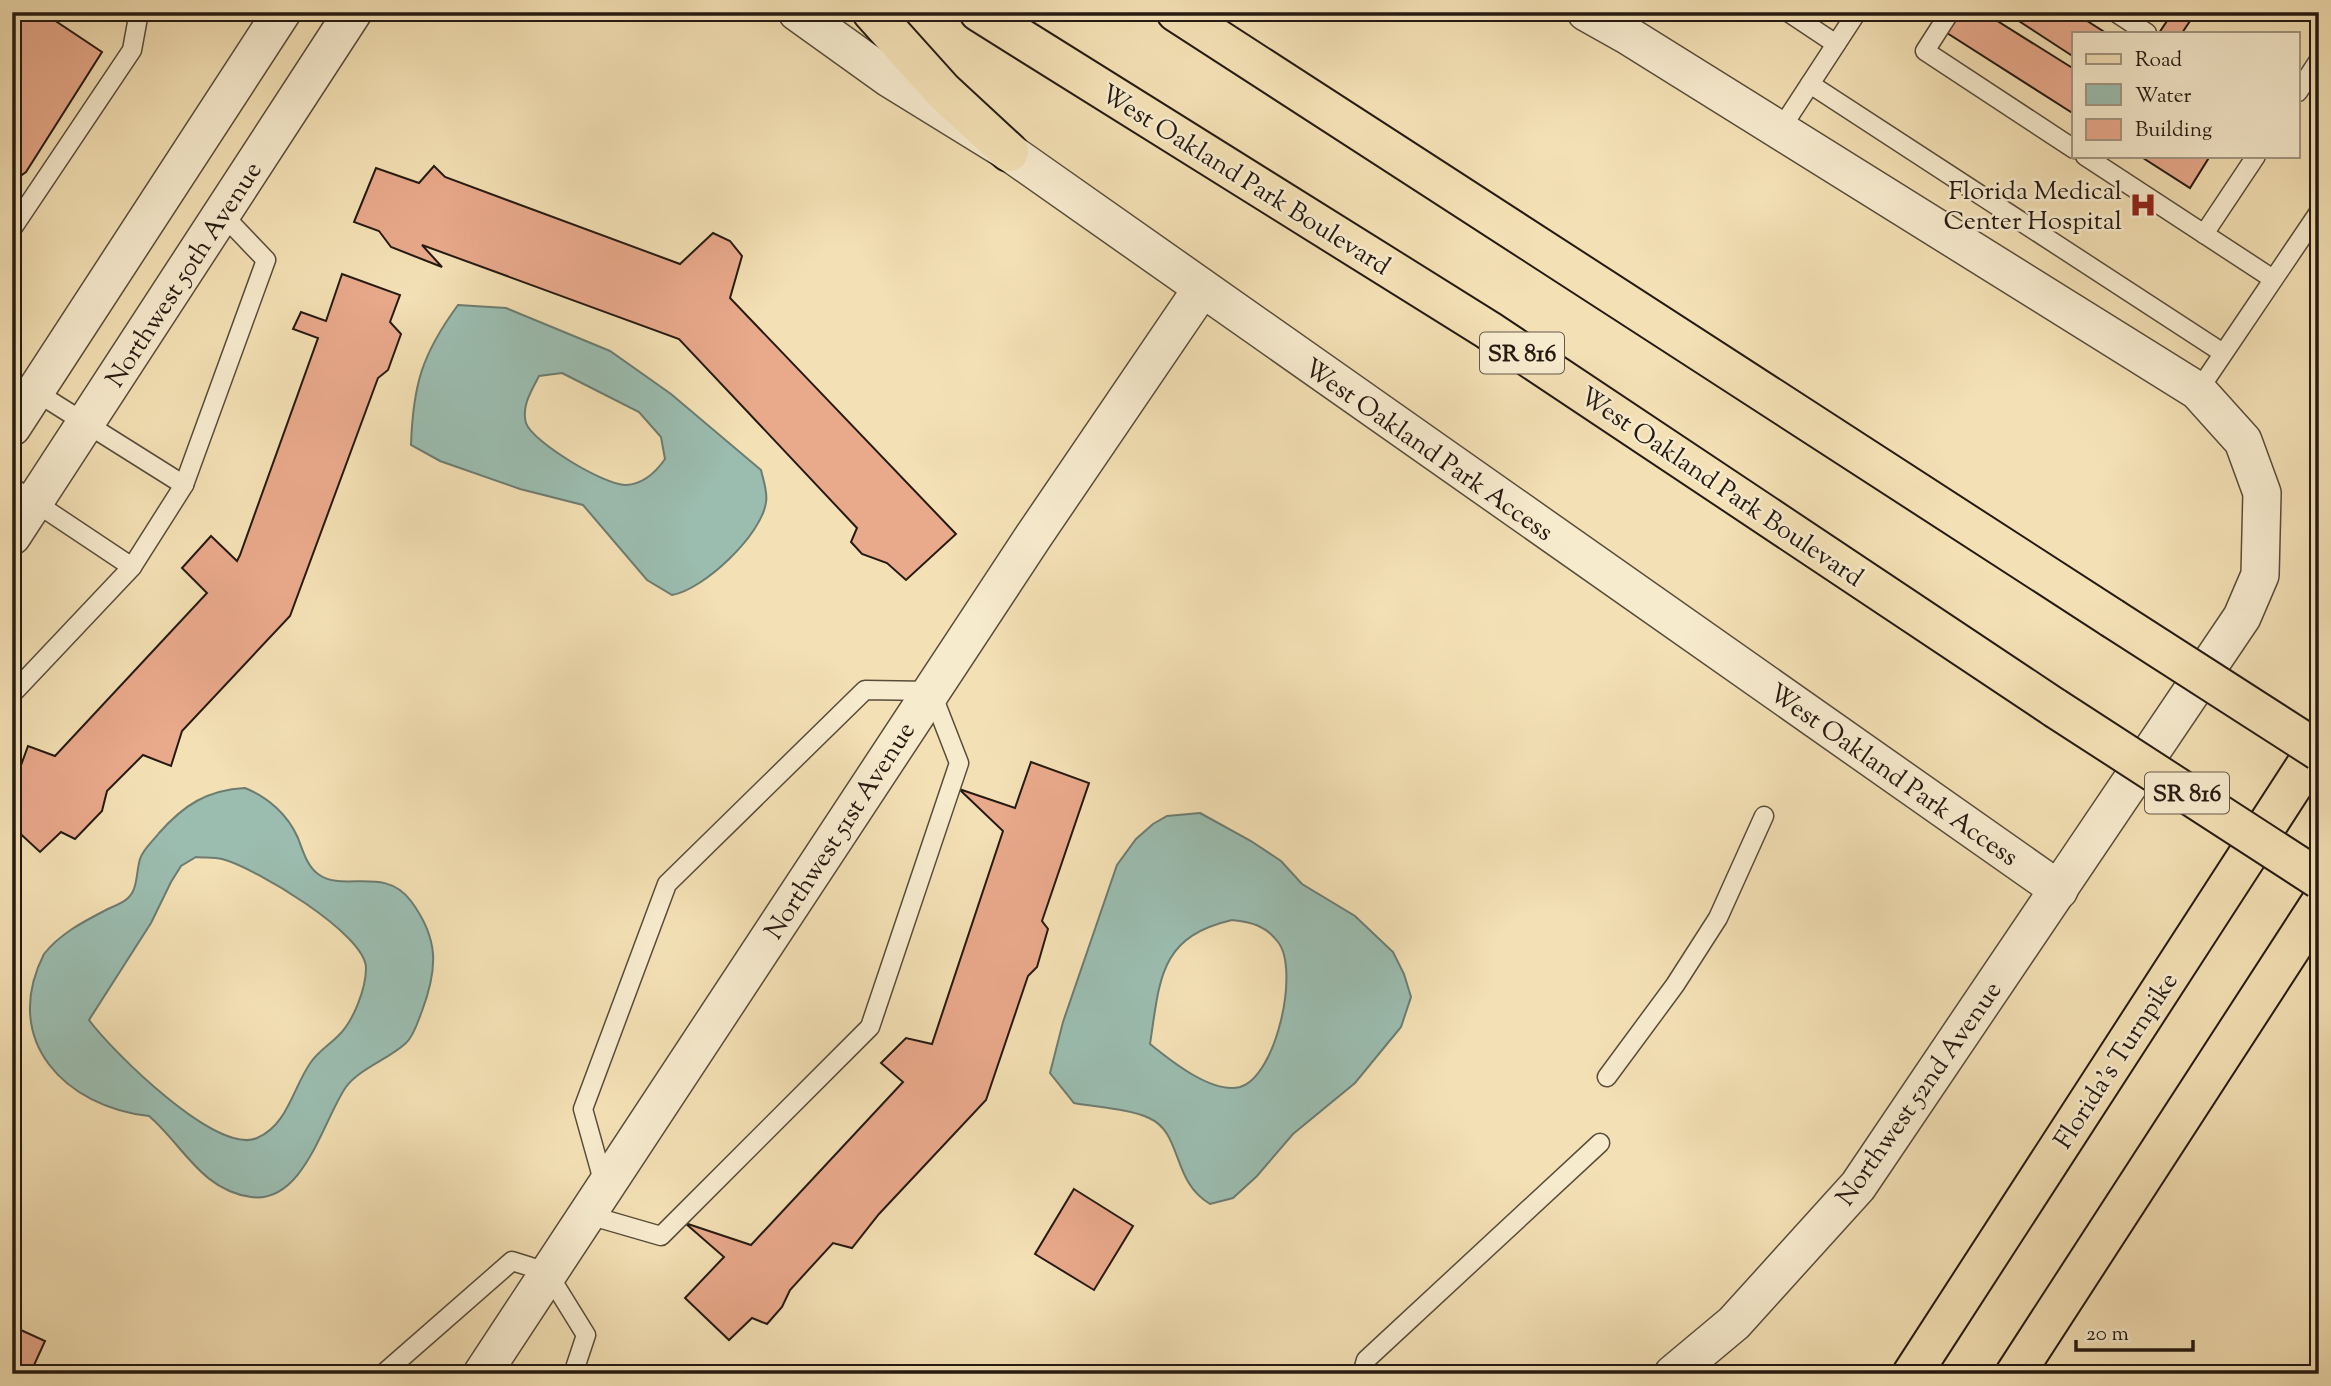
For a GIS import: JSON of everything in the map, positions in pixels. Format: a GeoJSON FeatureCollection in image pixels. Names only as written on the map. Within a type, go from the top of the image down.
{"type":"FeatureCollection","features":[{"type":"Feature","properties":{"kind":"main road"},"geometry":{"type":"LineString","coordinates":[[872,12],[943,90],[1009,152]]}},
{"type":"Feature","properties":{"kind":"main road","name":"West Oakland Park Boulevard"},"geometry":{"type":"LineString","coordinates":[[979,12],[1488,330],[2055,708],[2319,878]]}},
{"type":"Feature","properties":{"kind":"main road"},"geometry":{"type":"LineString","coordinates":[[1176,12],[2319,751]]}},
{"type":"Feature","properties":{"kind":"main road","name":"Florida's Turnpike"},"geometry":{"type":"LineString","coordinates":[[1912,1374],[2319,745]]}},
{"type":"Feature","properties":{"kind":"main road"},"geometry":{"type":"LineString","coordinates":[[2015,1374],[2319,905]]}},
{"type":"Feature","properties":{"kind":"street"},"geometry":{"type":"LineString","coordinates":[[12,427],[282,12]]}},
{"type":"Feature","properties":{"kind":"street","name":"Northwest 50th Avenue"},"geometry":{"type":"LineString","coordinates":[[12,536],[24,494],[58,466],[354,12]]}},
{"type":"Feature","properties":{"kind":"street","name":"West Oakland Park Access"},"geometry":{"type":"LineString","coordinates":[[797,12],[889,78],[1009,152],[1201,290],[2059,890]]}},
{"type":"Feature","properties":{"kind":"street","name":"Northwest 52nd Avenue"},"geometry":{"type":"LineString","coordinates":[[1586,12],[2198,391],[2243,441],[2262,493],[2260,575],[2242,617],[1858,1186],[1734,1323],[1673,1374]]}},
{"type":"Feature","properties":{"kind":"street","name":"Northwest 51st Avenue"},"geometry":{"type":"LineString","coordinates":[[482,1374],[604,1184],[1201,290]]}},
{"type":"Feature","properties":{"kind":"street"},"geometry":{"type":"LineString","coordinates":[[12,437],[58,466]]}},
{"type":"Feature","properties":{"kind":"lane"},"geometry":{"type":"LineString","coordinates":[[12,229],[132,50],[139,12]]}},
{"type":"Feature","properties":{"kind":"lane"},"geometry":{"type":"LineString","coordinates":[[1788,12],[1836,44]]}},
{"type":"Feature","properties":{"kind":"lane"},"geometry":{"type":"LineString","coordinates":[[1780,130],[1857,12]]}},
{"type":"Feature","properties":{"kind":"lane"},"geometry":{"type":"LineString","coordinates":[[1950,12],[1925,51],[2072,148]]}},
{"type":"Feature","properties":{"kind":"lane"},"geometry":{"type":"LineString","coordinates":[[2115,12],[2145,32]]}},
{"type":"Feature","properties":{"kind":"lane"},"geometry":{"type":"LineString","coordinates":[[2300,89],[2319,60]]}},
{"type":"Feature","properties":{"kind":"lane"},"geometry":{"type":"LineString","coordinates":[[1810,84],[2223,353]]}},
{"type":"Feature","properties":{"kind":"lane"},"geometry":{"type":"LineString","coordinates":[[2088,158],[2273,279]]}},
{"type":"Feature","properties":{"kind":"lane"},"geometry":{"type":"LineString","coordinates":[[2204,234],[2255,158]]}},
{"type":"Feature","properties":{"kind":"lane"},"geometry":{"type":"LineString","coordinates":[[2198,391],[2319,212]]}},
{"type":"Feature","properties":{"kind":"lane"},"geometry":{"type":"LineString","coordinates":[[12,694],[132,568],[184,485],[266,260],[222,214]]}},
{"type":"Feature","properties":{"kind":"lane"},"geometry":{"type":"LineString","coordinates":[[36,392],[184,485]]}},
{"type":"Feature","properties":{"kind":"lane"},"geometry":{"type":"LineString","coordinates":[[24,494],[132,568]]}},
{"type":"Feature","properties":{"kind":"lane"},"geometry":{"type":"LineString","coordinates":[[585,1214],[661,1236],[870,1027],[959,763],[931,691],[865,690],[667,884],[583,1109],[604,1184]]}},
{"type":"Feature","properties":{"kind":"lane"},"geometry":{"type":"LineString","coordinates":[[1607,1077],[1675,985],[1718,918],[1764,816]]}},
{"type":"Feature","properties":{"kind":"lane"},"geometry":{"type":"LineString","coordinates":[[1362,1374],[1366,1360],[1600,1143]]}},
{"type":"Feature","properties":{"kind":"lane"},"geometry":{"type":"LineString","coordinates":[[383,1374],[512,1261],[547,1272],[586,1335],[573,1374]]}},
{"type":"Feature","properties":{"kind":"water"},"geometry":{"type":"Polygon","coordinates":[[[458,305],[506,308],[610,351],[671,394],[761,470],[766,498],[762,515],[754,530],[743,545],[714,572],[685,591],[672,595],[647,580],[583,505],[520,489],[440,461],[411,445],[417,387],[428,355],[458,305]],[[562,373],[539,376],[528,398],[525,417],[531,431],[541,441],[571,462],[603,478],[626,485],[649,476],[665,459],[661,437],[639,412],[562,373]]]}},
{"type":"Feature","properties":{"kind":"water"},"geometry":{"type":"Polygon","coordinates":[[[245,788],[262,796],[276,808],[289,822],[308,863],[318,874],[339,881],[389,884],[400,890],[411,901],[427,928],[433,954],[431,981],[416,1028],[409,1040],[358,1075],[346,1087],[310,1157],[298,1174],[285,1187],[269,1196],[251,1197],[234,1193],[219,1185],[194,1165],[149,1116],[119,1110],[91,1099],[68,1084],[49,1064],[36,1041],[30,1015],[32,986],[44,954],[50,947],[79,925],[128,898],[135,885],[143,852],[178,814],[197,801],[231,789],[245,788]],[[196,857],[181,866],[151,923],[89,1020],[141,1075],[192,1116],[217,1131],[239,1139],[257,1138],[276,1124],[311,1062],[344,1030],[361,995],[366,968],[361,954],[348,938],[282,888],[219,858],[196,857]]]}},
{"type":"Feature","properties":{"kind":"water"},"geometry":{"type":"Polygon","coordinates":[[[1200,813],[1281,861],[1302,884],[1355,916],[1393,952],[1411,997],[1401,1027],[1355,1083],[1293,1134],[1257,1176],[1233,1198],[1210,1204],[1189,1183],[1173,1146],[1160,1125],[1133,1112],[1074,1103],[1050,1073],[1063,1022],[1117,865],[1136,839],[1167,816],[1200,813]],[[1232,920],[1190,937],[1167,964],[1161,981],[1150,1044],[1192,1074],[1217,1086],[1229,1088],[1240,1087],[1253,1079],[1264,1064],[1281,1021],[1286,975],[1284,956],[1278,942],[1263,929],[1232,920]]]}},
{"type":"Feature","properties":{"kind":"building"},"geometry":{"type":"Polygon","coordinates":[[[12,12],[42,12],[102,52],[26,172],[12,182],[12,12]]]}},
{"type":"Feature","properties":{"kind":"building"},"geometry":{"type":"Polygon","coordinates":[[[1960,12],[1983,12],[2072,68],[2072,113],[1947,33],[1960,12]]]}},
{"type":"Feature","properties":{"kind":"building"},"geometry":{"type":"Polygon","coordinates":[[[2005,12],[2073,12],[2104,32],[2072,32],[2072,56],[2005,12]]]}},
{"type":"Feature","properties":{"kind":"building"},"geometry":{"type":"Polygon","coordinates":[[[2173,12],[2196,12],[2183,32],[2160,32],[2173,12]]]}},
{"type":"Feature","properties":{"kind":"building"},"geometry":{"type":"Polygon","coordinates":[[[2143,158],[2209,158],[2190,188],[2143,158]]]}},
{"type":"Feature","properties":{"kind":"building"},"geometry":{"type":"Polygon","coordinates":[[[434,166],[445,177],[680,264],[713,233],[730,241],[742,256],[730,298],[956,534],[906,580],[887,563],[862,554],[851,542],[857,528],[679,339],[422,245],[442,267],[391,247],[379,231],[354,222],[376,168],[419,183],[434,166]]]}},
{"type":"Feature","properties":{"kind":"building"},"geometry":{"type":"Polygon","coordinates":[[[342,274],[400,295],[390,322],[401,334],[388,370],[378,378],[290,616],[182,731],[171,766],[143,755],[107,791],[102,811],[75,839],[61,832],[40,852],[12,826],[12,790],[28,746],[55,756],[207,593],[182,568],[211,536],[237,561],[318,338],[293,329],[301,312],[326,321],[342,274]]]}},
{"type":"Feature","properties":{"kind":"building"},"geometry":{"type":"Polygon","coordinates":[[[1031,762],[1089,783],[1042,921],[1048,929],[1037,967],[1028,976],[986,1100],[879,1214],[852,1248],[833,1243],[790,1290],[782,1307],[767,1324],[752,1318],[729,1340],[685,1298],[724,1257],[685,1223],[751,1245],[903,1082],[881,1063],[906,1038],[932,1044],[1003,831],[959,789],[1015,808],[1031,762]]]}},
{"type":"Feature","properties":{"kind":"building"},"geometry":{"type":"Polygon","coordinates":[[[1074,1189],[1133,1226],[1094,1290],[1035,1254],[1074,1189]]]}},
{"type":"Feature","properties":{"kind":"building"},"geometry":{"type":"Polygon","coordinates":[[[12,1326],[45,1341],[30,1374],[12,1374],[12,1326]]]}},
{"type":"Feature","properties":{"kind":"place","name":"Florida Medical Center Hospital"},"geometry":{"type":"Point","coordinates":[2143,205]}}]}
